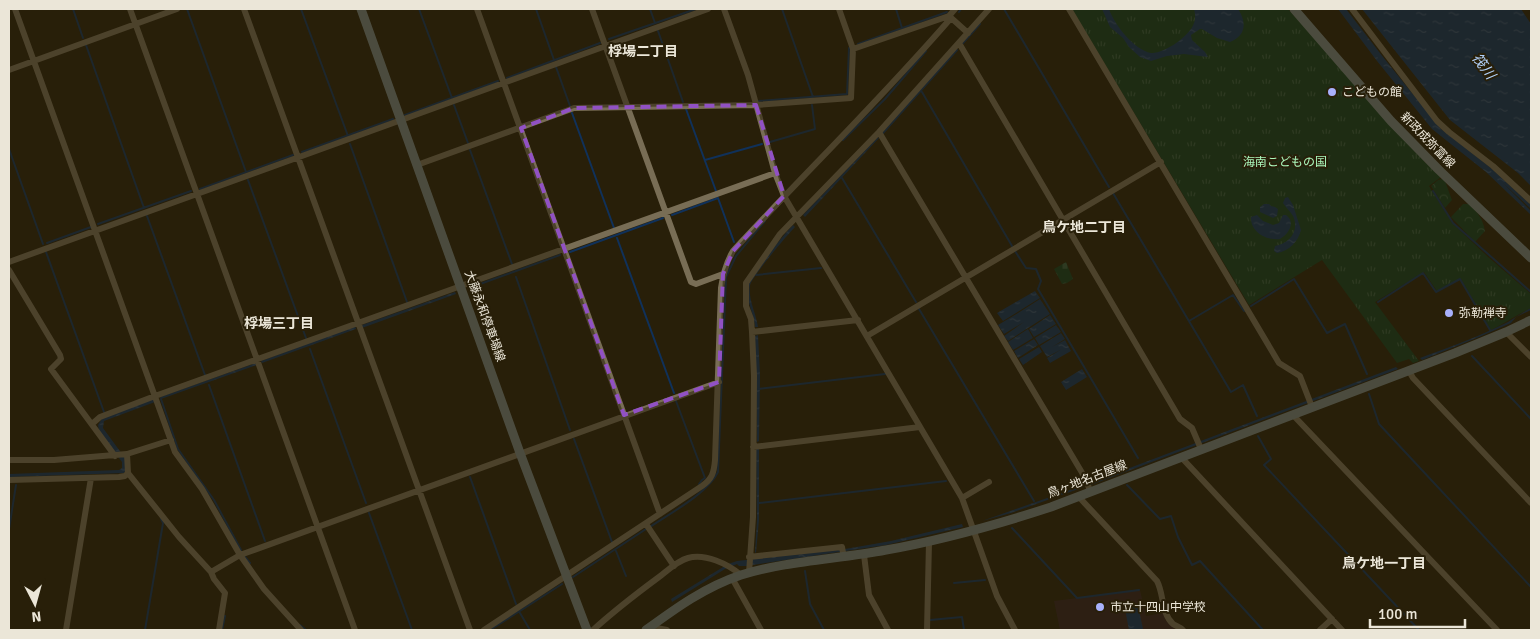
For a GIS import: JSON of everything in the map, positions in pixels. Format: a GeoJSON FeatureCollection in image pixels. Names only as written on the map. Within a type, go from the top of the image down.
{"type":"FeatureCollection","features":[{"type":"Feature","properties":{"kind":"main road","name":"大藤永和停車場線"},"geometry":{"type":"LineString","coordinates":[[361,9],[520,453],[587,630]]}},
{"type":"Feature","properties":{"kind":"main road","name":"新政成弥富線"},"geometry":{"type":"LineString","coordinates":[[1294,9],[1391,121],[1531,258]]}},
{"type":"Feature","properties":{"kind":"main road","name":"鳥ヶ地名古屋線"},"geometry":{"type":"LineString","coordinates":[[649,628],[699,593],[741,572],[766,569],[843,553],[864,554],[929,542],[975,531],[1051,507],[1181,457],[1199,446],[1294,414],[1310,404],[1409,370],[1506,332],[1531,320]]}},
{"type":"Feature","properties":{"kind":"street"},"geometry":{"type":"LineString","coordinates":[[15,9],[175,452],[202,489],[240,555],[264,589],[301,630]]}},
{"type":"Feature","properties":{"kind":"street"},"geometry":{"type":"LineString","coordinates":[[130,9],[355,630]]}},
{"type":"Feature","properties":{"kind":"street"},"geometry":{"type":"LineString","coordinates":[[9,70],[177,9]]}},
{"type":"Feature","properties":{"kind":"street"},"geometry":{"type":"LineString","coordinates":[[244,9],[470,630]]}},
{"type":"Feature","properties":{"kind":"street"},"geometry":{"type":"LineString","coordinates":[[477,9],[660,514]]}},
{"type":"Feature","properties":{"kind":"street"},"geometry":{"type":"LineString","coordinates":[[592,9],[691,282],[696,284],[723,274]]}},
{"type":"Feature","properties":{"kind":"street"},"geometry":{"type":"LineString","coordinates":[[9,262],[708,9]]}},
{"type":"Feature","properties":{"kind":"street"},"geometry":{"type":"LineString","coordinates":[[724,9],[748,75],[775,173],[784,196],[962,498],[997,596],[1015,630]]}},
{"type":"Feature","properties":{"kind":"street"},"geometry":{"type":"LineString","coordinates":[[417,165],[574,108],[756,105],[851,98],[854,49],[839,9]]}},
{"type":"Feature","properties":{"kind":"street"},"geometry":{"type":"LineString","coordinates":[[484,630],[646,524],[712,478],[715,466],[723,274],[728,259],[733,251],[784,196],[878,100],[955,9]]}},
{"type":"Feature","properties":{"kind":"street"},"geometry":{"type":"LineString","coordinates":[[741,572],[749,558],[753,517],[754,376],[751,319],[746,306],[746,283],[780,234],[878,132],[989,9]]}},
{"type":"Feature","properties":{"kind":"street"},"geometry":{"type":"LineString","coordinates":[[1069,9],[1279,363],[1300,376],[1310,404]]}},
{"type":"Feature","properties":{"kind":"street"},"geometry":{"type":"LineString","coordinates":[[1352,9],[1437,121],[1493,166],[1531,201]]}},
{"type":"Feature","properties":{"kind":"street"},"geometry":{"type":"LineString","coordinates":[[854,49],[950,17]]}},
{"type":"Feature","properties":{"kind":"street"},"geometry":{"type":"LineString","coordinates":[[950,17],[968,33]]}},
{"type":"Feature","properties":{"kind":"street"},"geometry":{"type":"LineString","coordinates":[[959,43],[1180,419],[1192,428],[1199,446]]}},
{"type":"Feature","properties":{"kind":"street"},"geometry":{"type":"LineString","coordinates":[[878,132],[1087,482],[1090,492]]}},
{"type":"Feature","properties":{"kind":"street"},"geometry":{"type":"LineString","coordinates":[[867,336],[1161,162]]}},
{"type":"Feature","properties":{"kind":"street"},"geometry":{"type":"LineString","coordinates":[[92,424],[100,417],[155,396],[775,173]]}},
{"type":"Feature","properties":{"kind":"street"},"geometry":{"type":"LineString","coordinates":[[9,270],[60,355],[60,362],[51,369],[92,424],[121,456],[128,473],[179,537],[211,572],[225,593],[219,630]]}},
{"type":"Feature","properties":{"kind":"street"},"geometry":{"type":"LineString","coordinates":[[752,332],[858,320]]}},
{"type":"Feature","properties":{"kind":"street"},"geometry":{"type":"LineString","coordinates":[[1506,332],[1531,357]]}},
{"type":"Feature","properties":{"kind":"street"},"geometry":{"type":"LineString","coordinates":[[1409,370],[1413,378],[1531,503]]}},
{"type":"Feature","properties":{"kind":"street"},"geometry":{"type":"LineString","coordinates":[[211,572],[240,555],[719,382]]}},
{"type":"Feature","properties":{"kind":"street"},"geometry":{"type":"LineString","coordinates":[[1294,414],[1497,630]]}},
{"type":"Feature","properties":{"kind":"street"},"geometry":{"type":"LineString","coordinates":[[753,446],[920,427]]}},
{"type":"Feature","properties":{"kind":"street"},"geometry":{"type":"LineString","coordinates":[[9,460],[54,460],[121,456],[171,440]]}},
{"type":"Feature","properties":{"kind":"street"},"geometry":{"type":"LineString","coordinates":[[1181,457],[1342,630]]}},
{"type":"Feature","properties":{"kind":"street"},"geometry":{"type":"LineString","coordinates":[[9,480],[120,477],[128,473]]}},
{"type":"Feature","properties":{"kind":"street"},"geometry":{"type":"LineString","coordinates":[[66,630],[91,478]]}},
{"type":"Feature","properties":{"kind":"street"},"geometry":{"type":"LineString","coordinates":[[962,498],[989,482]]}},
{"type":"Feature","properties":{"kind":"street"},"geometry":{"type":"LineString","coordinates":[[1078,496],[1157,581],[1160,586],[1166,614],[1173,624],[1183,630]]}},
{"type":"Feature","properties":{"kind":"street"},"geometry":{"type":"LineString","coordinates":[[646,524],[674,566]]}},
{"type":"Feature","properties":{"kind":"street"},"geometry":{"type":"LineString","coordinates":[[927,630],[929,542]]}},
{"type":"Feature","properties":{"kind":"street"},"geometry":{"type":"LineString","coordinates":[[749,558],[842,547],[843,553]]}},
{"type":"Feature","properties":{"kind":"street"},"geometry":{"type":"LineString","coordinates":[[864,554],[869,595],[888,630]]}},
{"type":"Feature","properties":{"kind":"street"},"geometry":{"type":"LineString","coordinates":[[593,630],[620,606],[674,566],[688,558],[707,558],[741,572],[761,630]]}},
{"type":"Feature","properties":{"kind":"street"},"geometry":{"type":"LineString","coordinates":[[1320,630],[1332,620]]}},
{"type":"Feature","properties":{"kind":"street"},"geometry":{"type":"LineString","coordinates":[[649,628],[667,630]]}},
{"type":"Feature","properties":{"kind":"highlighted area"},"geometry":{"type":"Polygon","coordinates":[[[756,105],[784,196],[733,251],[723,274],[719,382],[624,415],[521,128],[574,108],[756,105]]]}},
{"type":"Feature","properties":{"kind":"shaded area","name":"市立十四山中学校"},"geometry":{"type":"Polygon","coordinates":[[[1140,590],[1146,616],[1163,613],[1166,621],[1176,630],[1060,630],[1054,601],[1140,590]]]}},
{"type":"Feature","properties":{"kind":"green space","name":"海南こどもの国"},"geometry":{"type":"Polygon","coordinates":[[[1072,9],[1288,9],[1425,162],[1441,177],[1429,186],[1452,223],[1531,294],[1531,308],[1491,330],[1461,279],[1437,291],[1424,272],[1375,302],[1419,361],[1413,363],[1409,359],[1397,363],[1322,260],[1249,305],[1072,9]]]}},
{"type":"Feature","properties":{"kind":"green space"},"geometry":{"type":"Polygon","coordinates":[[[1442,179],[1445,181],[1452,200],[1445,208],[1431,186],[1442,179]]]}},
{"type":"Feature","properties":{"kind":"green space"},"geometry":{"type":"Polygon","coordinates":[[[1463,204],[1469,204],[1483,223],[1485,231],[1475,242],[1451,217],[1463,204]]]}},
{"type":"Feature","properties":{"kind":"green space"},"geometry":{"type":"Polygon","coordinates":[[[1066,262],[1073,279],[1062,284],[1054,269],[1066,262]]]}},
{"type":"Feature","properties":{"kind":"water"},"geometry":{"type":"Polygon","coordinates":[[[1102,9],[1109,9],[1115,22],[1126,36],[1138,47],[1151,53],[1163,51],[1176,43],[1192,28],[1195,21],[1194,9],[1238,9],[1244,24],[1239,36],[1230,42],[1217,38],[1202,29],[1191,35],[1192,40],[1208,57],[1184,54],[1167,56],[1151,61],[1140,57],[1110,27],[1102,9]]]}},
{"type":"Feature","properties":{"kind":"water"},"geometry":{"type":"Polygon","coordinates":[[[1338,9],[1346,9],[1441,129],[1491,168],[1531,205],[1531,209],[1503,183],[1531,211],[1531,215],[1486,172],[1432,129],[1338,9]]]}},
{"type":"Feature","properties":{"kind":"water","name":"筏川"},"geometry":{"type":"Polygon","coordinates":[[[1362,9],[1521,9],[1531,24],[1531,186],[1518,173],[1450,120],[1362,9]]]}},
{"type":"Feature","properties":{"kind":"water"},"geometry":{"type":"Polygon","coordinates":[[[879,138],[805,217],[803,215],[879,138]]]}},
{"type":"Feature","properties":{"kind":"water"},"geometry":{"type":"Polygon","coordinates":[[[1288,197],[1293,205],[1301,230],[1298,238],[1292,245],[1277,253],[1274,251],[1275,246],[1289,240],[1295,227],[1293,216],[1283,203],[1285,198],[1288,197]]]}},
{"type":"Feature","properties":{"kind":"water"},"geometry":{"type":"Polygon","coordinates":[[[1264,204],[1269,204],[1278,209],[1277,216],[1273,218],[1260,212],[1260,207],[1264,204]]]}},
{"type":"Feature","properties":{"kind":"water"},"geometry":{"type":"Polygon","coordinates":[[[1257,215],[1263,221],[1273,225],[1279,223],[1283,215],[1286,215],[1291,221],[1290,228],[1280,239],[1270,239],[1260,234],[1253,227],[1251,217],[1257,215]]]}},
{"type":"Feature","properties":{"kind":"water"},"geometry":{"type":"Polygon","coordinates":[[[793,225],[795,227],[763,265],[750,285],[751,301],[758,327],[755,327],[747,291],[748,285],[761,264],[793,225]]]}},
{"type":"Feature","properties":{"kind":"water"},"geometry":{"type":"Polygon","coordinates":[[[1035,291],[1040,298],[1003,321],[997,313],[1035,291]]]}},
{"type":"Feature","properties":{"kind":"water"},"geometry":{"type":"Polygon","coordinates":[[[455,292],[456,294],[362,328],[362,325],[455,292]]]}},
{"type":"Feature","properties":{"kind":"water"},"geometry":{"type":"Polygon","coordinates":[[[1040,299],[1050,314],[1008,341],[1004,336],[1024,322],[1004,334],[998,325],[1040,299]]]}},
{"type":"Feature","properties":{"kind":"water"},"geometry":{"type":"Polygon","coordinates":[[[1531,308],[1531,310],[1516,317],[1511,323],[1422,360],[1420,358],[1487,332],[1531,308]]]}},
{"type":"Feature","properties":{"kind":"water"},"geometry":{"type":"Polygon","coordinates":[[[1050,315],[1056,324],[1034,337],[1029,329],[1050,315]]]}},
{"type":"Feature","properties":{"kind":"water"},"geometry":{"type":"Polygon","coordinates":[[[1056,325],[1061,332],[1039,345],[1035,338],[1056,325]]]}},
{"type":"Feature","properties":{"kind":"water"},"geometry":{"type":"Polygon","coordinates":[[[355,326],[356,329],[262,363],[261,361],[355,326]]]}},
{"type":"Feature","properties":{"kind":"water"},"geometry":{"type":"Polygon","coordinates":[[[1028,329],[1033,338],[1013,350],[1008,342],[1028,329]]]}},
{"type":"Feature","properties":{"kind":"water"},"geometry":{"type":"Polygon","coordinates":[[[1061,333],[1065,339],[1052,347],[1065,340],[1071,351],[1050,363],[1047,358],[1062,349],[1047,357],[1040,346],[1061,333]]]}},
{"type":"Feature","properties":{"kind":"water"},"geometry":{"type":"Polygon","coordinates":[[[758,335],[760,375],[759,441],[757,442],[755,336],[758,335]]]}},
{"type":"Feature","properties":{"kind":"water"},"geometry":{"type":"Polygon","coordinates":[[[1034,339],[1038,345],[1018,358],[1014,351],[1034,339]]]}},
{"type":"Feature","properties":{"kind":"water"},"geometry":{"type":"Polygon","coordinates":[[[1039,347],[1042,352],[1023,365],[1019,359],[1039,347]]]}},
{"type":"Feature","properties":{"kind":"water"},"geometry":{"type":"Polygon","coordinates":[[[256,363],[257,365],[161,399],[160,397],[256,363]]]}},
{"type":"Feature","properties":{"kind":"water"},"geometry":{"type":"Polygon","coordinates":[[[1396,367],[1398,369],[1091,485],[1090,483],[1396,367]]]}},
{"type":"Feature","properties":{"kind":"water"},"geometry":{"type":"Polygon","coordinates":[[[1082,369],[1087,377],[1066,390],[1061,382],[1082,369]]]}},
{"type":"Feature","properties":{"kind":"water"},"geometry":{"type":"Polygon","coordinates":[[[154,399],[155,402],[104,421],[103,428],[125,458],[126,470],[124,473],[9,477],[9,474],[119,470],[122,468],[122,462],[99,431],[98,425],[103,417],[154,399]]]}},
{"type":"Feature","properties":{"kind":"water"},"geometry":{"type":"Polygon","coordinates":[[[756,449],[759,449],[759,520],[756,553],[757,520],[756,449]]]}},
{"type":"Feature","properties":{"kind":"water"},"geometry":{"type":"Polygon","coordinates":[[[1084,485],[1084,487],[1011,513],[982,521],[1084,485]]]}},
{"type":"Feature","properties":{"kind":"water"},"geometry":{"type":"Polygon","coordinates":[[[962,524],[963,527],[886,545],[746,566],[739,566],[737,564],[725,569],[672,602],[671,599],[728,564],[737,561],[845,549],[891,541],[962,524]]]}},
{"type":"Feature","properties":{"kind":"water"},"geometry":{"type":"Polygon","coordinates":[[[1138,606],[1143,629],[1129,630],[1125,609],[1138,606]]]}},
{"type":"Feature","properties":{"kind":"waterway"},"geometry":{"type":"LineString","coordinates":[[73,9],[83,38]]}},
{"type":"Feature","properties":{"kind":"waterway"},"geometry":{"type":"LineString","coordinates":[[187,9],[246,172]]}},
{"type":"Feature","properties":{"kind":"waterway"},"geometry":{"type":"LineString","coordinates":[[301,9],[348,136]]}},
{"type":"Feature","properties":{"kind":"waterway"},"geometry":{"type":"LineString","coordinates":[[419,9],[452,98]]}},
{"type":"Feature","properties":{"kind":"waterway"},"geometry":{"type":"LineString","coordinates":[[536,9],[554,60]]}},
{"type":"Feature","properties":{"kind":"waterway"},"geometry":{"type":"LineString","coordinates":[[650,9],[655,23]]}},
{"type":"Feature","properties":{"kind":"waterway"},"geometry":{"type":"LineString","coordinates":[[609,39],[696,9]]}},
{"type":"Feature","properties":{"kind":"waterway"},"geometry":{"type":"LineString","coordinates":[[782,9],[813,97]]}},
{"type":"Feature","properties":{"kind":"waterway"},"geometry":{"type":"LineString","coordinates":[[896,9],[902,28]]}},
{"type":"Feature","properties":{"kind":"waterway"},"geometry":{"type":"LineString","coordinates":[[1004,9],[1109,187]]}},
{"type":"Feature","properties":{"kind":"waterway"},"geometry":{"type":"LineString","coordinates":[[858,44],[947,12]]}},
{"type":"Feature","properties":{"kind":"waterway"},"geometry":{"type":"LineString","coordinates":[[963,43],[980,24]]}},
{"type":"Feature","properties":{"kind":"waterway"},"geometry":{"type":"LineString","coordinates":[[658,31],[683,102]]}},
{"type":"Feature","properties":{"kind":"waterway"},"geometry":{"type":"LineString","coordinates":[[507,78],[600,43]]}},
{"type":"Feature","properties":{"kind":"waterway"},"geometry":{"type":"LineString","coordinates":[[86,45],[144,208]]}},
{"type":"Feature","properties":{"kind":"waterway"},"geometry":{"type":"LineString","coordinates":[[758,101],[847,94],[849,48]]}},
{"type":"Feature","properties":{"kind":"waterway"},"geometry":{"type":"LineString","coordinates":[[883,133],[957,50]]}},
{"type":"Feature","properties":{"kind":"waterway"},"geometry":{"type":"LineString","coordinates":[[843,140],[885,99],[926,51]]}},
{"type":"Feature","properties":{"kind":"waterway"},"geometry":{"type":"LineString","coordinates":[[556,67],[570,106]]}},
{"type":"Feature","properties":{"kind":"waterway"},"geometry":{"type":"LineString","coordinates":[[405,115],[498,81]]}},
{"type":"Feature","properties":{"kind":"waterway"},"geometry":{"type":"LineString","coordinates":[[922,92],[1012,246]]}},
{"type":"Feature","properties":{"kind":"waterway"},"geometry":{"type":"LineString","coordinates":[[454,105],[468,143]]}},
{"type":"Feature","properties":{"kind":"waterway"},"geometry":{"type":"LineString","coordinates":[[770,142],[815,129],[812,105]]}},
{"type":"Feature","properties":{"kind":"waterway"},"geometry":{"type":"LineString","coordinates":[[686,109],[716,191]]}},
{"type":"Feature","properties":{"kind":"waterway"},"geometry":{"type":"LineString","coordinates":[[572,113],[614,228]]}},
{"type":"Feature","properties":{"kind":"waterway"},"geometry":{"type":"LineString","coordinates":[[302,152],[393,119]]}},
{"type":"Feature","properties":{"kind":"waterway"},"geometry":{"type":"LineString","coordinates":[[350,144],[407,302]]}},
{"type":"Feature","properties":{"kind":"waterway"},"geometry":{"type":"LineString","coordinates":[[705,160],[762,144]]}},
{"type":"Feature","properties":{"kind":"waterway"},"geometry":{"type":"LineString","coordinates":[[9,149],[43,244]]}},
{"type":"Feature","properties":{"kind":"waterway"},"geometry":{"type":"LineString","coordinates":[[470,150],[512,264]]}},
{"type":"Feature","properties":{"kind":"waterway"},"geometry":{"type":"LineString","coordinates":[[200,189],[293,155]]}},
{"type":"Feature","properties":{"kind":"waterway"},"geometry":{"type":"LineString","coordinates":[[842,178],[916,302]]}},
{"type":"Feature","properties":{"kind":"waterway"},"geometry":{"type":"LineString","coordinates":[[248,180],[306,338]]}},
{"type":"Feature","properties":{"kind":"waterway"},"geometry":{"type":"LineString","coordinates":[[98,224],[191,191]]}},
{"type":"Feature","properties":{"kind":"waterway"},"geometry":{"type":"LineString","coordinates":[[1433,191],[1453,223],[1531,292]]}},
{"type":"Feature","properties":{"kind":"waterway"},"geometry":{"type":"LineString","coordinates":[[1113,193],[1231,392],[1243,385],[1257,416]]}},
{"type":"Feature","properties":{"kind":"waterway"},"geometry":{"type":"LineString","coordinates":[[672,215],[718,198],[734,242]]}},
{"type":"Feature","properties":{"kind":"waterway"},"geometry":{"type":"LineString","coordinates":[[147,216],[205,375]]}},
{"type":"Feature","properties":{"kind":"waterway"},"geometry":{"type":"LineString","coordinates":[[570,252],[663,218]]}},
{"type":"Feature","properties":{"kind":"waterway"},"geometry":{"type":"LineString","coordinates":[[650,527],[706,488],[718,472],[726,277],[736,256],[765,221]]}},
{"type":"Feature","properties":{"kind":"waterway"},"geometry":{"type":"LineString","coordinates":[[47,243],[91,227]]}},
{"type":"Feature","properties":{"kind":"waterway"},"geometry":{"type":"LineString","coordinates":[[617,238],[674,393]]}},
{"type":"Feature","properties":{"kind":"waterway"},"geometry":{"type":"LineString","coordinates":[[1015,251],[1026,268],[1036,269],[1041,281],[1038,289],[1138,458]]}},
{"type":"Feature","properties":{"kind":"waterway"},"geometry":{"type":"LineString","coordinates":[[46,252],[104,412]]}},
{"type":"Feature","properties":{"kind":"waterway"},"geometry":{"type":"LineString","coordinates":[[469,288],[560,255]]}},
{"type":"Feature","properties":{"kind":"waterway"},"geometry":{"type":"LineString","coordinates":[[756,275],[821,268]]}},
{"type":"Feature","properties":{"kind":"waterway"},"geometry":{"type":"LineString","coordinates":[[1378,302],[1423,273],[1436,292],[1460,279],[1490,330]]}},
{"type":"Feature","properties":{"kind":"waterway"},"geometry":{"type":"LineString","coordinates":[[516,277],[570,430]]}},
{"type":"Feature","properties":{"kind":"waterway"},"geometry":{"type":"LineString","coordinates":[[1251,306],[1294,279],[1327,333],[1345,324],[1367,374]]}},
{"type":"Feature","properties":{"kind":"waterway"},"geometry":{"type":"LineString","coordinates":[[1189,321],[1233,295],[1244,311]]}},
{"type":"Feature","properties":{"kind":"waterway"},"geometry":{"type":"LineString","coordinates":[[919,309],[1034,501]]}},
{"type":"Feature","properties":{"kind":"waterway"},"geometry":{"type":"LineString","coordinates":[[310,349],[366,503]]}},
{"type":"Feature","properties":{"kind":"waterway"},"geometry":{"type":"LineString","coordinates":[[1472,356],[1531,419]]}},
{"type":"Feature","properties":{"kind":"waterway"},"geometry":{"type":"LineString","coordinates":[[758,389],[885,374]]}},
{"type":"Feature","properties":{"kind":"waterway"},"geometry":{"type":"LineString","coordinates":[[209,385],[265,541]]}},
{"type":"Feature","properties":{"kind":"waterway"},"geometry":{"type":"LineString","coordinates":[[1369,394],[1379,424],[1531,587]]}},
{"type":"Feature","properties":{"kind":"waterway"},"geometry":{"type":"LineString","coordinates":[[161,399],[178,449],[214,500],[241,550]]}},
{"type":"Feature","properties":{"kind":"waterway"},"geometry":{"type":"LineString","coordinates":[[676,401],[705,478],[699,484]]}},
{"type":"Feature","properties":{"kind":"waterway"},"geometry":{"type":"LineString","coordinates":[[1258,436],[1271,459],[1264,465],[1419,630]]}},
{"type":"Feature","properties":{"kind":"waterway"},"geometry":{"type":"LineString","coordinates":[[574,439],[612,542]]}},
{"type":"Feature","properties":{"kind":"waterway"},"geometry":{"type":"LineString","coordinates":[[470,477],[516,604]]}},
{"type":"Feature","properties":{"kind":"waterway"},"geometry":{"type":"LineString","coordinates":[[759,503],[946,481]]}},
{"type":"Feature","properties":{"kind":"waterway"},"geometry":{"type":"LineString","coordinates":[[9,529],[16,485]]}},
{"type":"Feature","properties":{"kind":"waterway"},"geometry":{"type":"LineString","coordinates":[[1127,485],[1160,519],[1171,516],[1178,537],[1192,565],[1200,561],[1263,630]]}},
{"type":"Feature","properties":{"kind":"waterway"},"geometry":{"type":"LineString","coordinates":[[369,513],[412,630]]}},
{"type":"Feature","properties":{"kind":"waterway"},"geometry":{"type":"LineString","coordinates":[[145,630],[163,523],[161,519]]}},
{"type":"Feature","properties":{"kind":"waterway"},"geometry":{"type":"LineString","coordinates":[[1012,528],[1077,598],[1139,590]]}},
{"type":"Feature","properties":{"kind":"waterway"},"geometry":{"type":"LineString","coordinates":[[573,577],[646,529]]}},
{"type":"Feature","properties":{"kind":"waterway"},"geometry":{"type":"LineString","coordinates":[[616,551],[626,576]]}},
{"type":"Feature","properties":{"kind":"waterway"},"geometry":{"type":"LineString","coordinates":[[245,557],[250,563]]}},
{"type":"Feature","properties":{"kind":"waterway"},"geometry":{"type":"LineString","coordinates":[[805,571],[810,604],[824,630]]}},
{"type":"Feature","properties":{"kind":"waterway"},"geometry":{"type":"LineString","coordinates":[[954,583],[985,580]]}},
{"type":"Feature","properties":{"kind":"waterway"},"geometry":{"type":"LineString","coordinates":[[490,630],[562,584]]}},
{"type":"Feature","properties":{"kind":"waterway"},"geometry":{"type":"LineString","coordinates":[[520,613],[530,630]]}},
{"type":"Feature","properties":{"kind":"waterway"},"geometry":{"type":"LineString","coordinates":[[222,630],[225,616]]}},
{"type":"Feature","properties":{"kind":"waterway"},"geometry":{"type":"LineString","coordinates":[[930,620],[962,617],[964,630]]}},
{"type":"Feature","properties":{"kind":"waterway"},"geometry":{"type":"LineString","coordinates":[[300,625],[306,630]]}},
{"type":"Feature","properties":{"kind":"place","name":"こどもの館"},"geometry":{"type":"Point","coordinates":[1332,92]}},
{"type":"Feature","properties":{"kind":"place","name":"弥勒禅寺"},"geometry":{"type":"Point","coordinates":[1449,313]}},
{"type":"Feature","properties":{"kind":"place","name":"市立十四山中学校"},"geometry":{"type":"Point","coordinates":[1100,607]}},
{"type":"Feature","properties":{"kind":"district","name":"桴場二丁目"},"geometry":{"type":"Point","coordinates":[643,51]}},
{"type":"Feature","properties":{"kind":"district","name":"鳥ケ地二丁目"},"geometry":{"type":"Point","coordinates":[1084,227]}},
{"type":"Feature","properties":{"kind":"district","name":"桴場三丁目"},"geometry":{"type":"Point","coordinates":[279,323]}},
{"type":"Feature","properties":{"kind":"district","name":"鳥ケ地一丁目"},"geometry":{"type":"Point","coordinates":[1384,563]}}]}
